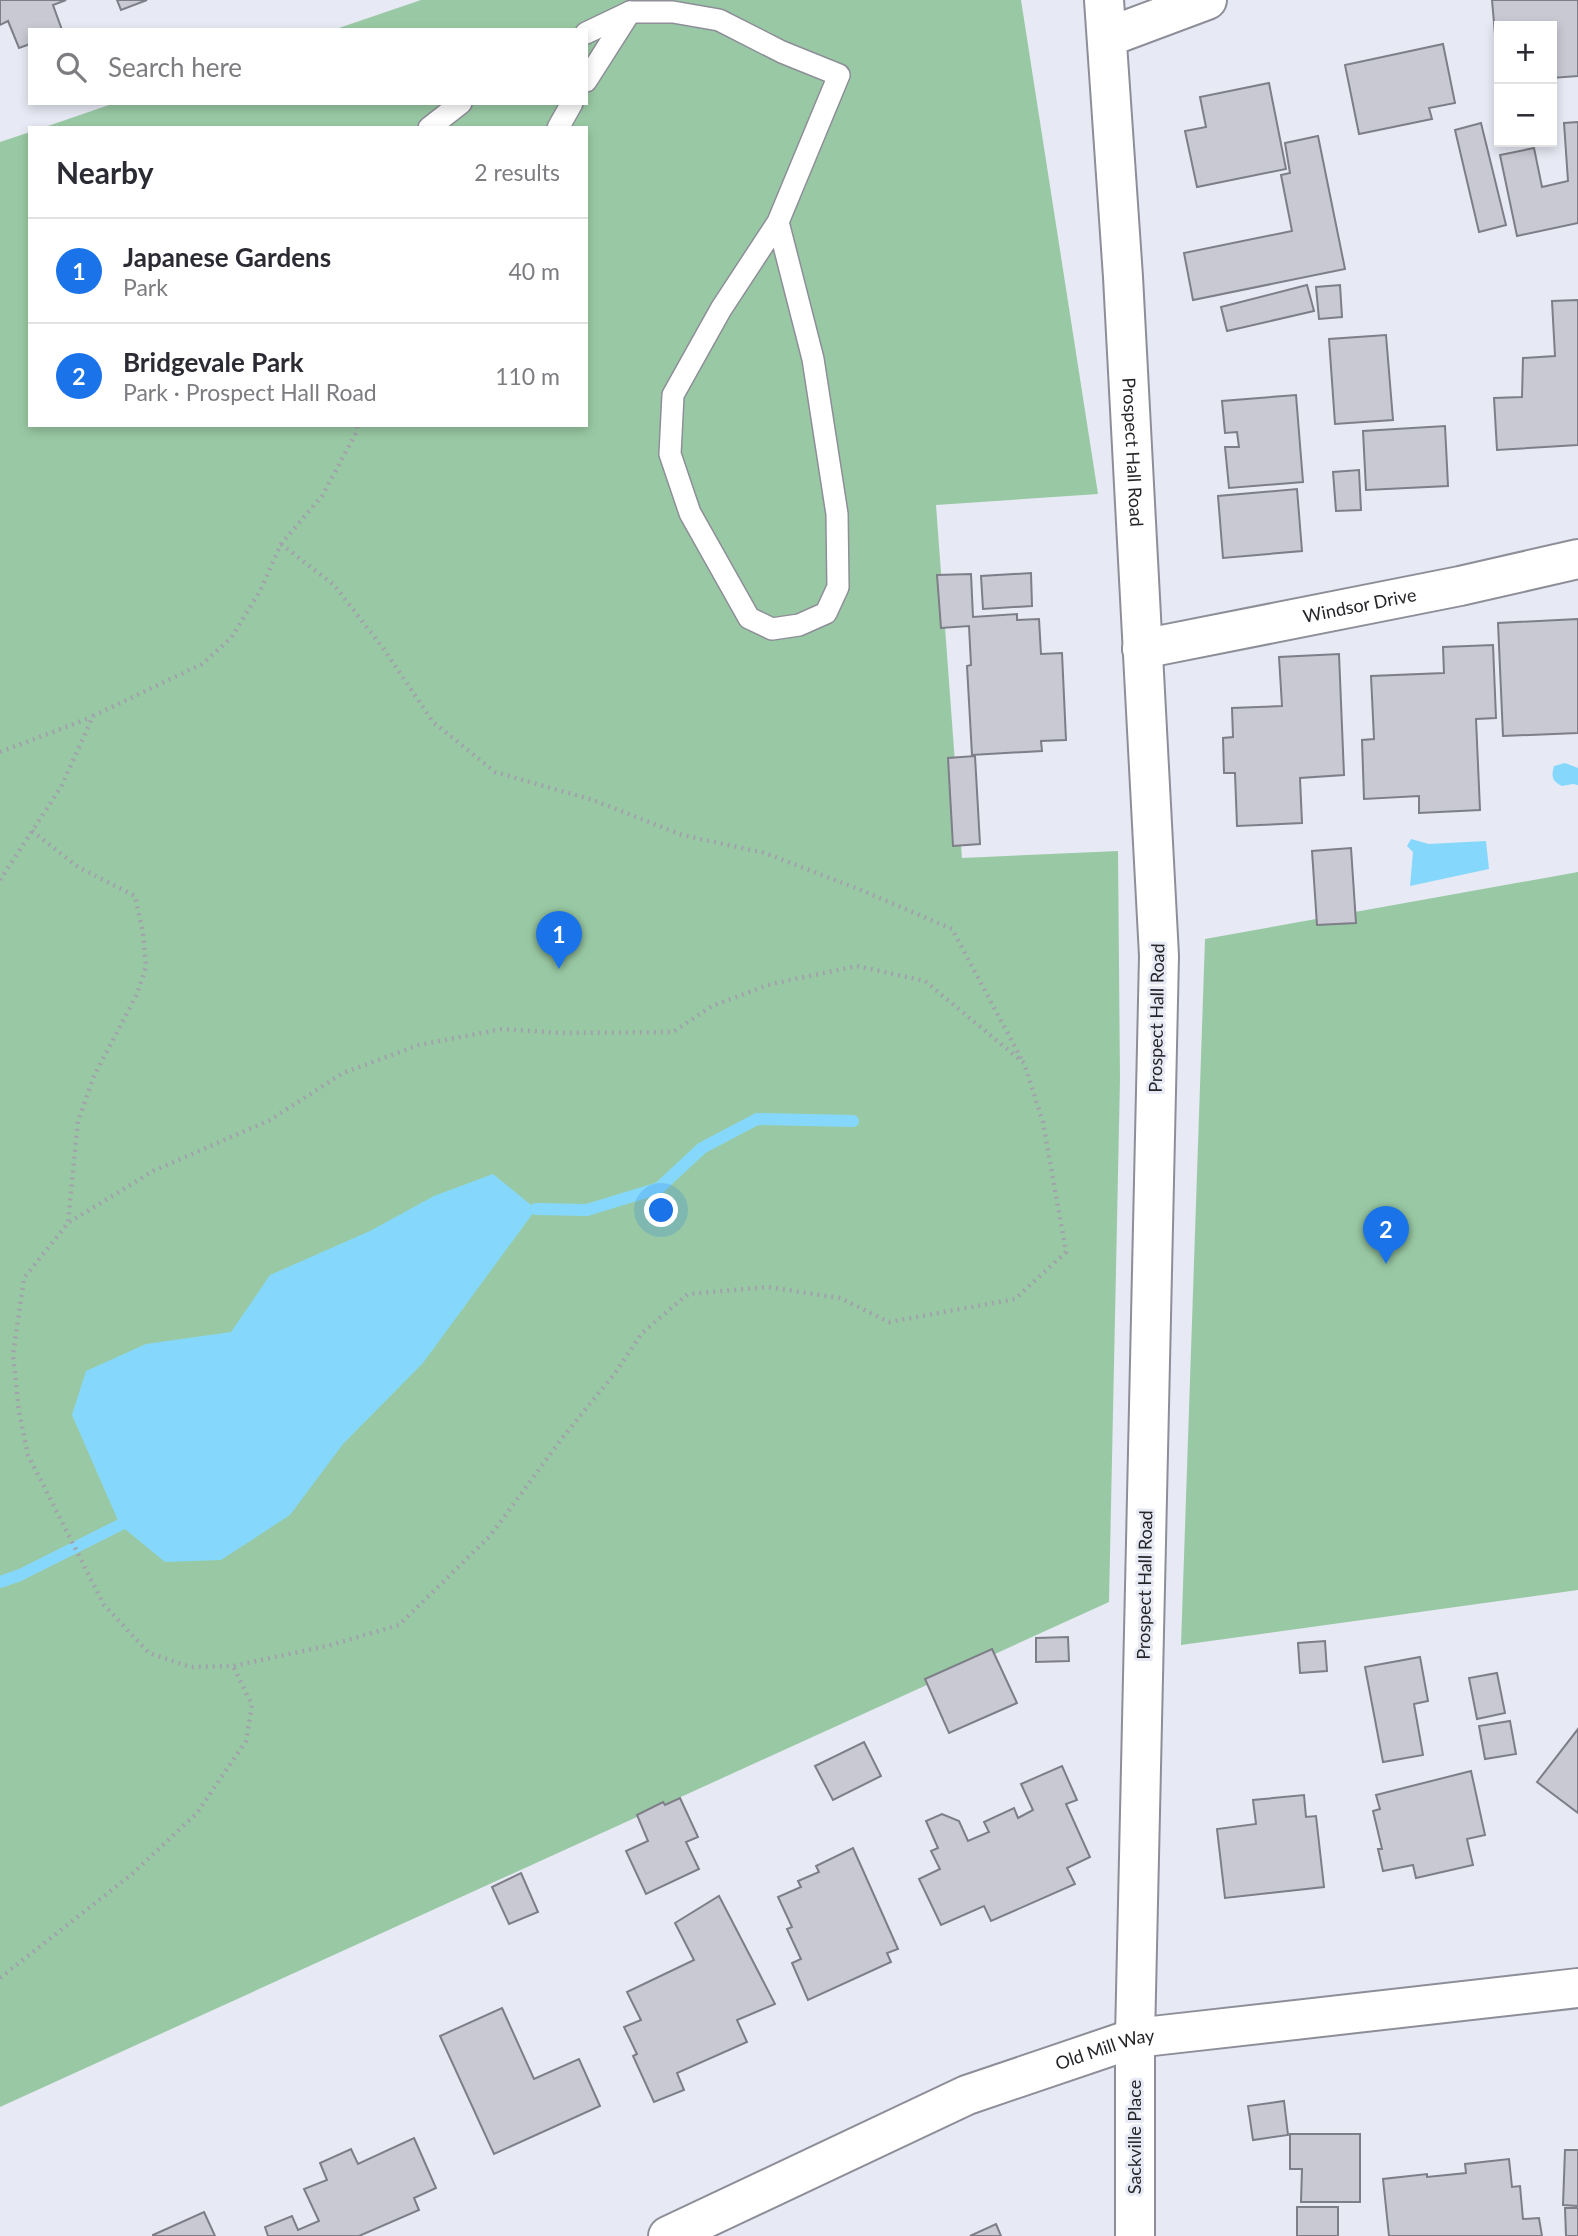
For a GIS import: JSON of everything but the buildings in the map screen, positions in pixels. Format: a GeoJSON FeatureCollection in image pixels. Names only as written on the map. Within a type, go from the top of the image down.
{"type":"FeatureCollection","features":[{"type":"Feature","properties":{"kind":"street"},"geometry":{"type":"LineString","coordinates":[[1106,18],[1208,0]]}},
{"type":"Feature","properties":{"kind":"street","name":"Prospect Hall Road"},"geometry":{"type":"LineString","coordinates":[[1106,18],[1159,956],[1135,2038]]}},
{"type":"Feature","properties":{"kind":"street","name":"Windsor Drive"},"geometry":{"type":"LineString","coordinates":[[1142,649],[1460,586],[1578,559]]}},
{"type":"Feature","properties":{"kind":"street","name":"Old Mill Way"},"geometry":{"type":"LineString","coordinates":[[668,2236],[967,2095],[1135,2038],[1578,1988]]}},
{"type":"Feature","properties":{"kind":"street","name":"Sackville Place"},"geometry":{"type":"LineString","coordinates":[[1135,2038],[1135,2236]]}},
{"type":"Feature","properties":{"kind":"lane"},"geometry":{"type":"LineString","coordinates":[[588,32],[630,12],[673,12],[719,20],[782,52],[839,75],[778,222],[721,309],[673,395],[670,454],[690,513],[749,618],[772,629],[799,625],[826,613],[838,587],[837,514],[813,359],[778,222]]}},
{"type":"Feature","properties":{"kind":"lane"},"geometry":{"type":"LineString","coordinates":[[588,78],[630,12]]}},
{"type":"Feature","properties":{"kind":"lane"},"geometry":{"type":"LineString","coordinates":[[432,126],[458,105]]}},
{"type":"Feature","properties":{"kind":"lane"},"geometry":{"type":"LineString","coordinates":[[559,126],[571,105]]}},
{"type":"Feature","properties":{"kind":"path"},"geometry":{"type":"LineString","coordinates":[[0,752],[93,716],[202,664],[231,638],[260,591],[281,544],[322,496],[357,427]]}},
{"type":"Feature","properties":{"kind":"path"},"geometry":{"type":"LineString","coordinates":[[281,544],[334,585],[383,648],[433,722],[495,772],[593,800],[682,835],[765,853],[952,929],[1024,1063],[1043,1122],[1066,1252],[1016,1299],[889,1322],[840,1298],[768,1287],[688,1294],[642,1334],[490,1536],[399,1625],[331,1645],[233,1666],[191,1667],[149,1653],[104,1605],[28,1455],[19,1412],[13,1355],[24,1278],[68,1223],[153,1171],[270,1120],[344,1073],[419,1045],[502,1029],[561,1034],[673,1031],[712,1006],[771,984],[857,966],[925,981],[1024,1063]]}},
{"type":"Feature","properties":{"kind":"path"},"geometry":{"type":"LineString","coordinates":[[0,880],[61,787],[93,716]]}},
{"type":"Feature","properties":{"kind":"path"},"geometry":{"type":"LineString","coordinates":[[32,831],[78,867],[135,896],[144,944],[146,967],[137,994],[94,1076],[78,1121],[68,1223]]}},
{"type":"Feature","properties":{"kind":"path"},"geometry":{"type":"LineString","coordinates":[[0,1978],[132,1874],[197,1813],[246,1741],[252,1705],[233,1666]]}},
{"type":"Feature","properties":{"kind":"green space"},"geometry":{"type":"Polygon","coordinates":[[[421,0],[1021,0],[1098,494],[936,505],[962,858],[1118,851],[1120,1079],[1109,1602],[0,2107],[0,142],[28,133],[28,427],[588,427],[588,126],[48,126],[109,105],[588,105],[588,28],[339,28],[421,0]]]}},
{"type":"Feature","properties":{"kind":"green space"},"geometry":{"type":"Polygon","coordinates":[[[1578,872],[1578,1590],[1181,1645],[1205,939],[1578,872]]]}},
{"type":"Feature","properties":{"kind":"water"},"geometry":{"type":"Polygon","coordinates":[[[1565,763],[1578,768],[1578,785],[1562,786],[1554,780],[1554,766],[1565,763]]]}},
{"type":"Feature","properties":{"kind":"water"},"geometry":{"type":"Polygon","coordinates":[[[1411,839],[1429,844],[1486,841],[1489,869],[1410,886],[1413,852],[1407,846],[1411,839]]]}},
{"type":"Feature","properties":{"kind":"water"},"geometry":{"type":"Polygon","coordinates":[[[493,1174],[536,1209],[423,1363],[343,1444],[290,1515],[221,1560],[165,1562],[120,1525],[72,1415],[86,1371],[146,1344],[231,1332],[270,1275],[370,1231],[434,1196],[493,1174]]]}},
{"type":"Feature","properties":{"kind":"waterway"},"geometry":{"type":"LineString","coordinates":[[536,1209],[587,1210],[659,1188],[702,1148],[757,1119],[853,1121]]}},
{"type":"Feature","properties":{"kind":"waterway"},"geometry":{"type":"LineString","coordinates":[[0,1582],[20,1575],[120,1525]]}},
{"type":"Feature","properties":{"kind":"place","name":"Japanese Gardens"},"geometry":{"type":"Point","coordinates":[559,969]}},
{"type":"Feature","properties":{"kind":"place","name":"Bridgevale Park"},"geometry":{"type":"Point","coordinates":[1386,1264]}}]}
